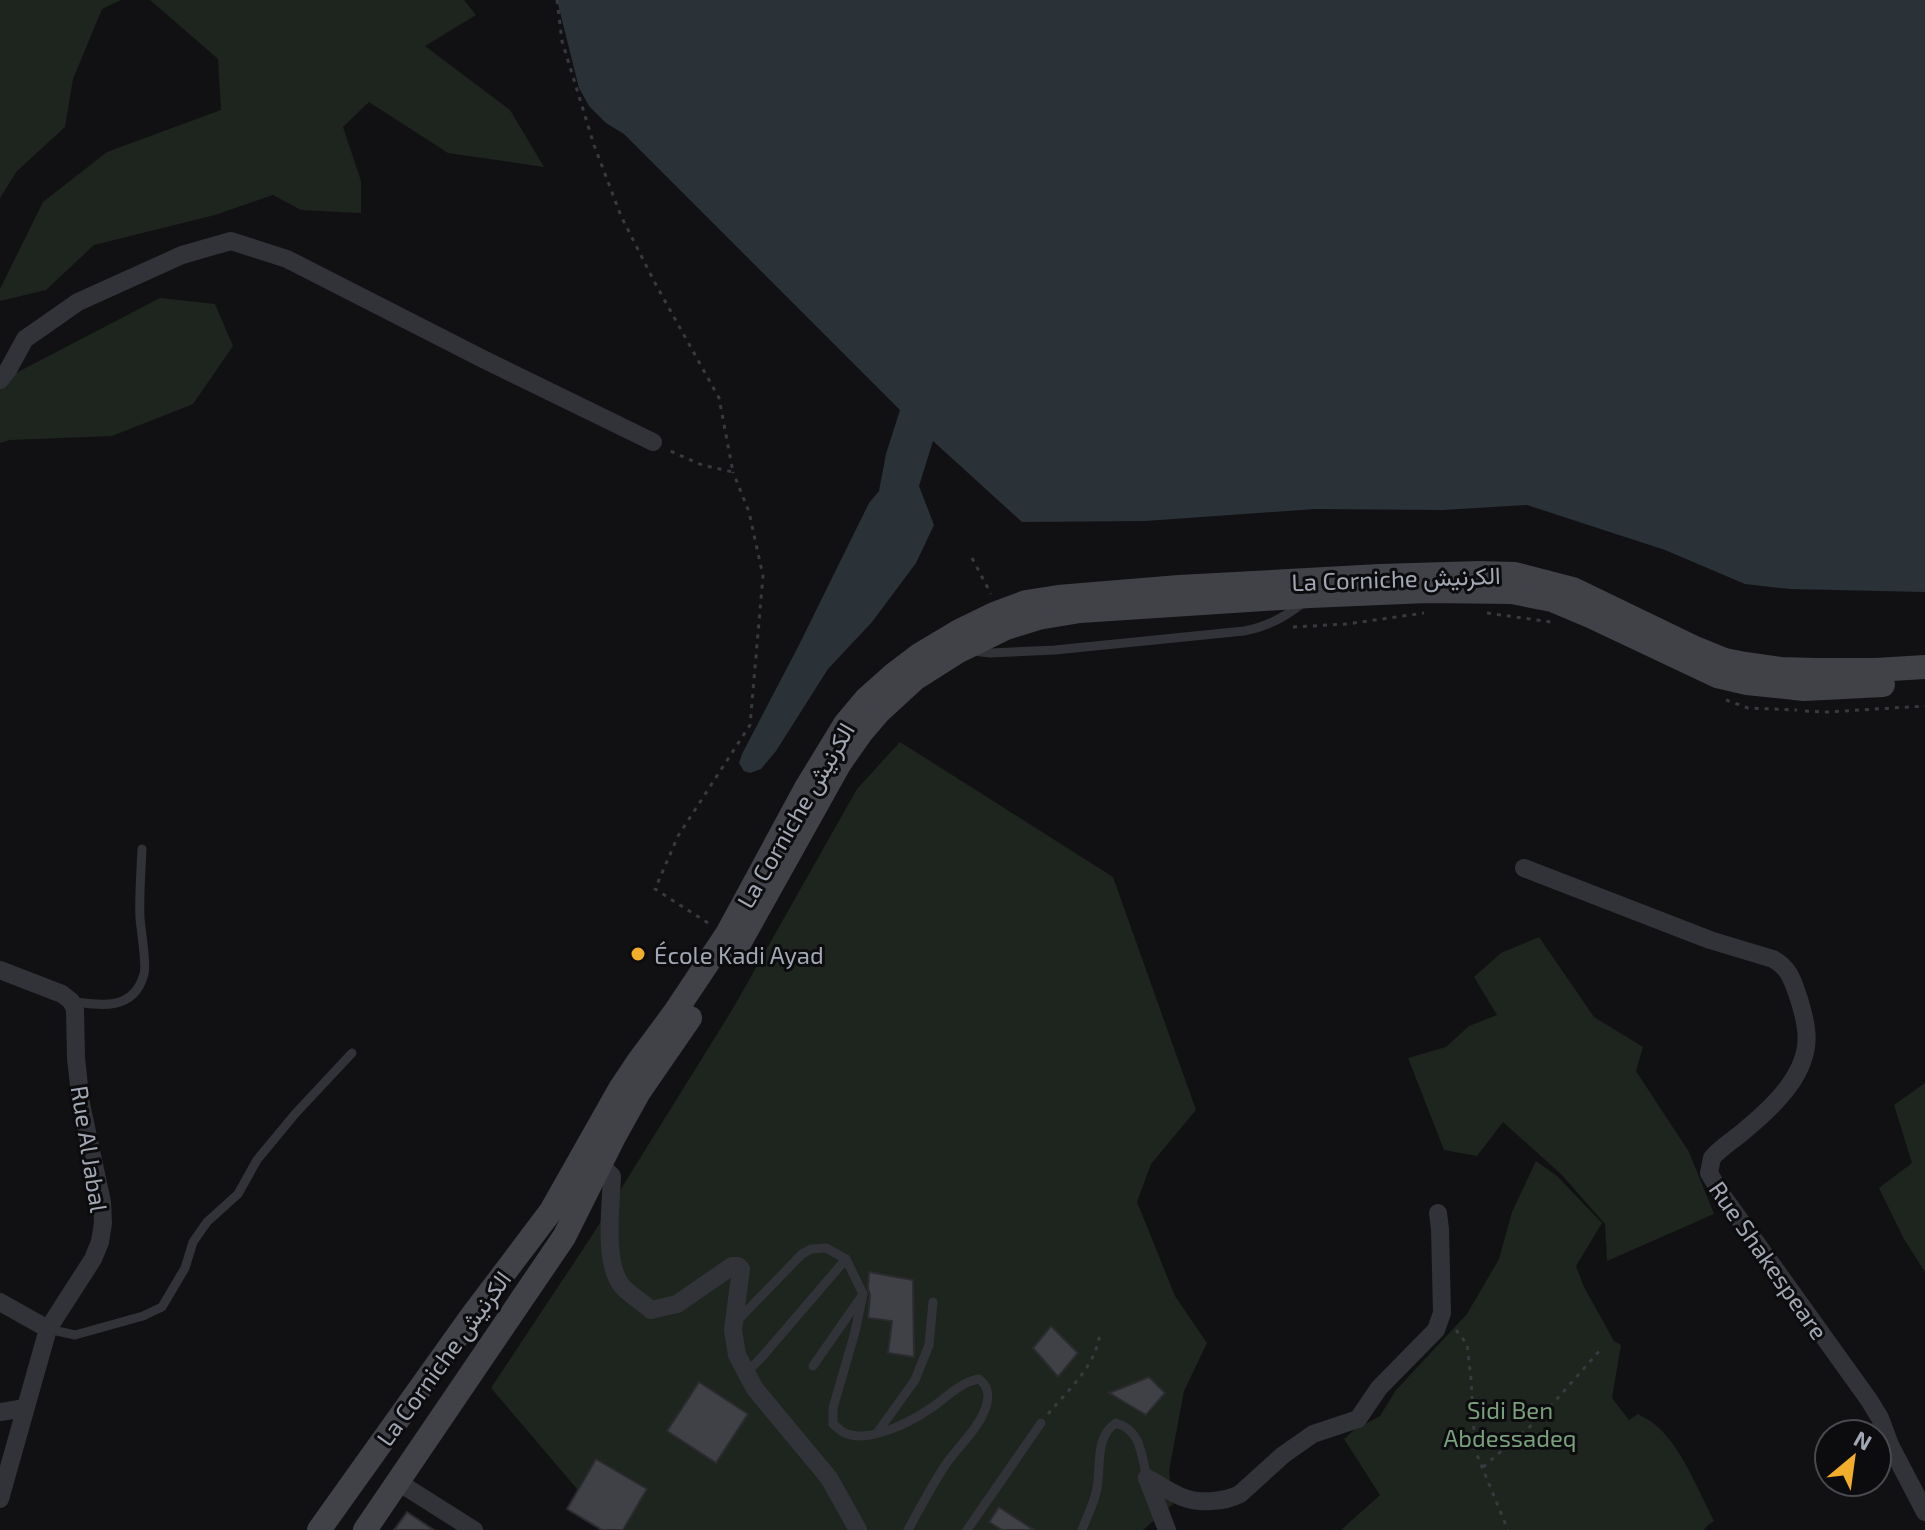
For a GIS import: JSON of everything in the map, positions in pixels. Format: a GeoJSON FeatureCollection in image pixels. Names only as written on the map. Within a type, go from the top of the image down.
{"type":"FeatureCollection","features":[{"type":"Feature","properties":{"kind":"main road","name":"La Corniche الكرنيش"},"geometry":{"type":"LineString","coordinates":[[365,1530],[564,1237],[620,1089],[727,934],[806,788],[845,724],[866,699],[894,674],[959,631],[1026,602],[1058,597],[1179,587],[1443,574],[1515,574],[1573,589],[1725,660],[1781,669],[1925,667]]}},
{"type":"Feature","properties":{"kind":"main road","name":"La Corniche الكرنيش"},"geometry":{"type":"LineString","coordinates":[[319,1530],[471,1317],[593,1158],[741,942],[851,747],[879,712],[916,678],[963,648],[1006,628],[1038,618],[1080,611],[1310,596],[1427,591],[1512,592],[1552,600],[1717,676],[1747,683],[1804,689],[1925,684]]}},
{"type":"Feature","properties":{"kind":"street"},"geometry":{"type":"LineString","coordinates":[[0,380],[25,339],[78,302],[182,255],[231,241],[287,259],[653,442]]}},
{"type":"Feature","properties":{"kind":"street","name":"Rue Shakespeare"},"geometry":{"type":"LineString","coordinates":[[1524,868],[1710,940],[1773,959],[1789,972],[1806,1029],[1802,1059],[1786,1091],[1769,1110],[1712,1158],[1709,1173],[1869,1400],[1925,1512]]}},
{"type":"Feature","properties":{"kind":"street"},"geometry":{"type":"LineString","coordinates":[[0,970],[62,994],[71,1001]]}},
{"type":"Feature","properties":{"kind":"street","name":"Rue Al Jabal"},"geometry":{"type":"LineString","coordinates":[[0,1499],[48,1329],[93,1259],[103,1223],[102,1202],[81,1104],[75,1009],[71,1001]]}},
{"type":"Feature","properties":{"kind":"street"},"geometry":{"type":"LineString","coordinates":[[593,1158],[612,1176],[610,1240],[613,1268],[621,1285],[651,1310],[677,1304],[732,1266],[741,1269],[734,1324],[735,1349],[755,1389],[829,1478],[858,1530]]}},
{"type":"Feature","properties":{"kind":"street"},"geometry":{"type":"LineString","coordinates":[[1147,1478],[1184,1498],[1202,1501],[1229,1499],[1240,1494],[1283,1455],[1313,1434],[1358,1419],[1379,1388],[1436,1330],[1441,1318],[1438,1213]]}},
{"type":"Feature","properties":{"kind":"street"},"geometry":{"type":"LineString","coordinates":[[0,1302],[48,1329]]}},
{"type":"Feature","properties":{"kind":"street"},"geometry":{"type":"LineString","coordinates":[[0,1412],[25,1408]]}},
{"type":"Feature","properties":{"kind":"street"},"geometry":{"type":"LineString","coordinates":[[1147,1478],[1167,1530]]}},
{"type":"Feature","properties":{"kind":"street"},"geometry":{"type":"LineString","coordinates":[[398,1482],[474,1530]]}},
{"type":"Feature","properties":{"kind":"lane"},"geometry":{"type":"LineString","coordinates":[[963,648],[984,653],[1055,650],[1257,629],[1284,617],[1310,596]]}},
{"type":"Feature","properties":{"kind":"lane"},"geometry":{"type":"LineString","coordinates":[[71,1001],[118,1004],[135,994],[145,972],[139,908],[142,849]]}},
{"type":"Feature","properties":{"kind":"lane"},"geometry":{"type":"LineString","coordinates":[[48,1329],[75,1335],[143,1316],[162,1307],[185,1268],[193,1242],[207,1222],[238,1194],[257,1160],[352,1053]]}},
{"type":"Feature","properties":{"kind":"lane"},"geometry":{"type":"LineString","coordinates":[[734,1324],[802,1254],[811,1249],[826,1248],[846,1259],[863,1294],[833,1408],[833,1424],[844,1433],[861,1436],[877,1433],[896,1428],[928,1411],[970,1381],[979,1379],[988,1387],[985,1411],[947,1463],[908,1530]]}},
{"type":"Feature","properties":{"kind":"lane"},"geometry":{"type":"LineString","coordinates":[[746,1373],[846,1259]]}},
{"type":"Feature","properties":{"kind":"lane"},"geometry":{"type":"LineString","coordinates":[[813,1366],[863,1294]]}},
{"type":"Feature","properties":{"kind":"lane"},"geometry":{"type":"LineString","coordinates":[[877,1433],[915,1380],[929,1345],[933,1302]]}},
{"type":"Feature","properties":{"kind":"lane"},"geometry":{"type":"LineString","coordinates":[[967,1530],[1041,1423]]}},
{"type":"Feature","properties":{"kind":"lane"},"geometry":{"type":"LineString","coordinates":[[1082,1530],[1097,1491],[1100,1446],[1110,1426],[1116,1423],[1125,1425],[1133,1432],[1147,1478]]}},
{"type":"Feature","properties":{"kind":"path"},"geometry":{"type":"LineString","coordinates":[[557,0],[562,41],[597,154],[621,216],[719,398],[733,472],[749,512],[763,576],[750,725],[678,836],[655,889],[715,927]]}},
{"type":"Feature","properties":{"kind":"path"},"geometry":{"type":"LineString","coordinates":[[653,442],[702,465],[733,472]]}},
{"type":"Feature","properties":{"kind":"path"},"geometry":{"type":"LineString","coordinates":[[972,558],[993,597]]}},
{"type":"Feature","properties":{"kind":"path"},"geometry":{"type":"LineString","coordinates":[[1257,629],[1347,624],[1432,611]]}},
{"type":"Feature","properties":{"kind":"path"},"geometry":{"type":"LineString","coordinates":[[1483,613],[1561,624]]}},
{"type":"Feature","properties":{"kind":"path"},"geometry":{"type":"LineString","coordinates":[[1456,1330],[1467,1344],[1475,1450],[1508,1530]]}},
{"type":"Feature","properties":{"kind":"path"},"geometry":{"type":"LineString","coordinates":[[1041,1423],[1087,1367],[1099,1346],[1100,1331]]}},
{"type":"Feature","properties":{"kind":"path"},"geometry":{"type":"LineString","coordinates":[[1483,1467],[1541,1417],[1601,1349]]}},
{"type":"Feature","properties":{"kind":"green space"},"geometry":{"type":"Polygon","coordinates":[[[0,0],[121,0],[102,9],[73,79],[65,127],[17,171],[0,198],[0,0]]]}},
{"type":"Feature","properties":{"kind":"green space"},"geometry":{"type":"Polygon","coordinates":[[[150,0],[464,0],[476,15],[425,46],[510,110],[544,167],[448,153],[369,102],[343,127],[361,181],[361,213],[301,210],[273,195],[215,215],[94,245],[46,290],[0,301],[0,289],[43,202],[107,152],[221,110],[218,59],[150,0]]]}},
{"type":"Feature","properties":{"kind":"green space"},"geometry":{"type":"Polygon","coordinates":[[[160,298],[215,304],[233,346],[193,404],[112,436],[0,443],[0,374],[16,373],[160,298]]]}},
{"type":"Feature","properties":{"kind":"green space"},"geometry":{"type":"Polygon","coordinates":[[[900,742],[1113,877],[1196,1110],[1151,1164],[1137,1202],[1175,1296],[1207,1343],[1184,1391],[1169,1471],[1173,1504],[1143,1530],[612,1530],[491,1388],[593,1234],[732,1010],[857,789],[900,742]]]}},
{"type":"Feature","properties":{"kind":"green space"},"geometry":{"type":"Polygon","coordinates":[[[1539,937],[1594,1017],[1643,1047],[1636,1071],[1689,1152],[1714,1214],[1607,1261],[1605,1224],[1562,1175],[1503,1122],[1477,1156],[1444,1150],[1408,1058],[1446,1047],[1469,1026],[1497,1015],[1474,977],[1501,953],[1539,937]]]}},
{"type":"Feature","properties":{"kind":"green space"},"geometry":{"type":"Polygon","coordinates":[[[1925,1083],[1925,1272],[1904,1239],[1879,1188],[1912,1163],[1894,1105],[1925,1083]]]}},
{"type":"Feature","properties":{"kind":"green space","name":"Sidi Ben Abdessadeq"},"geometry":{"type":"Polygon","coordinates":[[[1536,1161],[1557,1176],[1602,1223],[1576,1266],[1614,1341],[1621,1345],[1612,1398],[1629,1420],[1638,1414],[1667,1437],[1690,1472],[1714,1521],[1704,1530],[1341,1530],[1380,1495],[1344,1439],[1380,1416],[1396,1390],[1467,1314],[1499,1259],[1512,1212],[1536,1161]]]}},
{"type":"Feature","properties":{"kind":"shaded area"},"geometry":{"type":"Polygon","coordinates":[[[557,0],[1925,0],[1925,592],[1790,589],[1745,584],[1665,550],[1527,505],[1443,510],[1315,509],[1145,521],[1022,522],[933,441],[919,486],[934,525],[916,563],[872,622],[828,669],[776,751],[761,769],[750,773],[744,771],[739,763],[742,754],[869,503],[879,491],[886,454],[900,410],[624,134],[606,123],[589,106],[579,88],[557,0]]]}},
{"type":"Feature","properties":{"kind":"building"},"geometry":{"type":"Polygon","coordinates":[[[869,1272],[913,1280],[914,1357],[888,1353],[892,1321],[868,1318],[869,1272]]]}},
{"type":"Feature","properties":{"kind":"building"},"geometry":{"type":"Polygon","coordinates":[[[1051,1326],[1078,1353],[1058,1377],[1033,1348],[1051,1326]]]}},
{"type":"Feature","properties":{"kind":"building"},"geometry":{"type":"Polygon","coordinates":[[[1149,1377],[1165,1393],[1146,1415],[1109,1393],[1149,1377]]]}},
{"type":"Feature","properties":{"kind":"building"},"geometry":{"type":"Polygon","coordinates":[[[699,1382],[748,1414],[716,1463],[667,1431],[699,1382]]]}},
{"type":"Feature","properties":{"kind":"building"},"geometry":{"type":"Polygon","coordinates":[[[596,1459],[647,1489],[623,1530],[602,1530],[567,1509],[596,1459]]]}},
{"type":"Feature","properties":{"kind":"building"},"geometry":{"type":"Polygon","coordinates":[[[999,1507],[1034,1530],[1002,1530],[989,1522],[999,1507]]]}},
{"type":"Feature","properties":{"kind":"building"},"geometry":{"type":"Polygon","coordinates":[[[407,1512],[434,1530],[394,1530],[407,1512]]]}},
{"type":"Feature","properties":{"kind":"place","name":"École Kadi Ayad"},"geometry":{"type":"Point","coordinates":[638,954]}}]}
